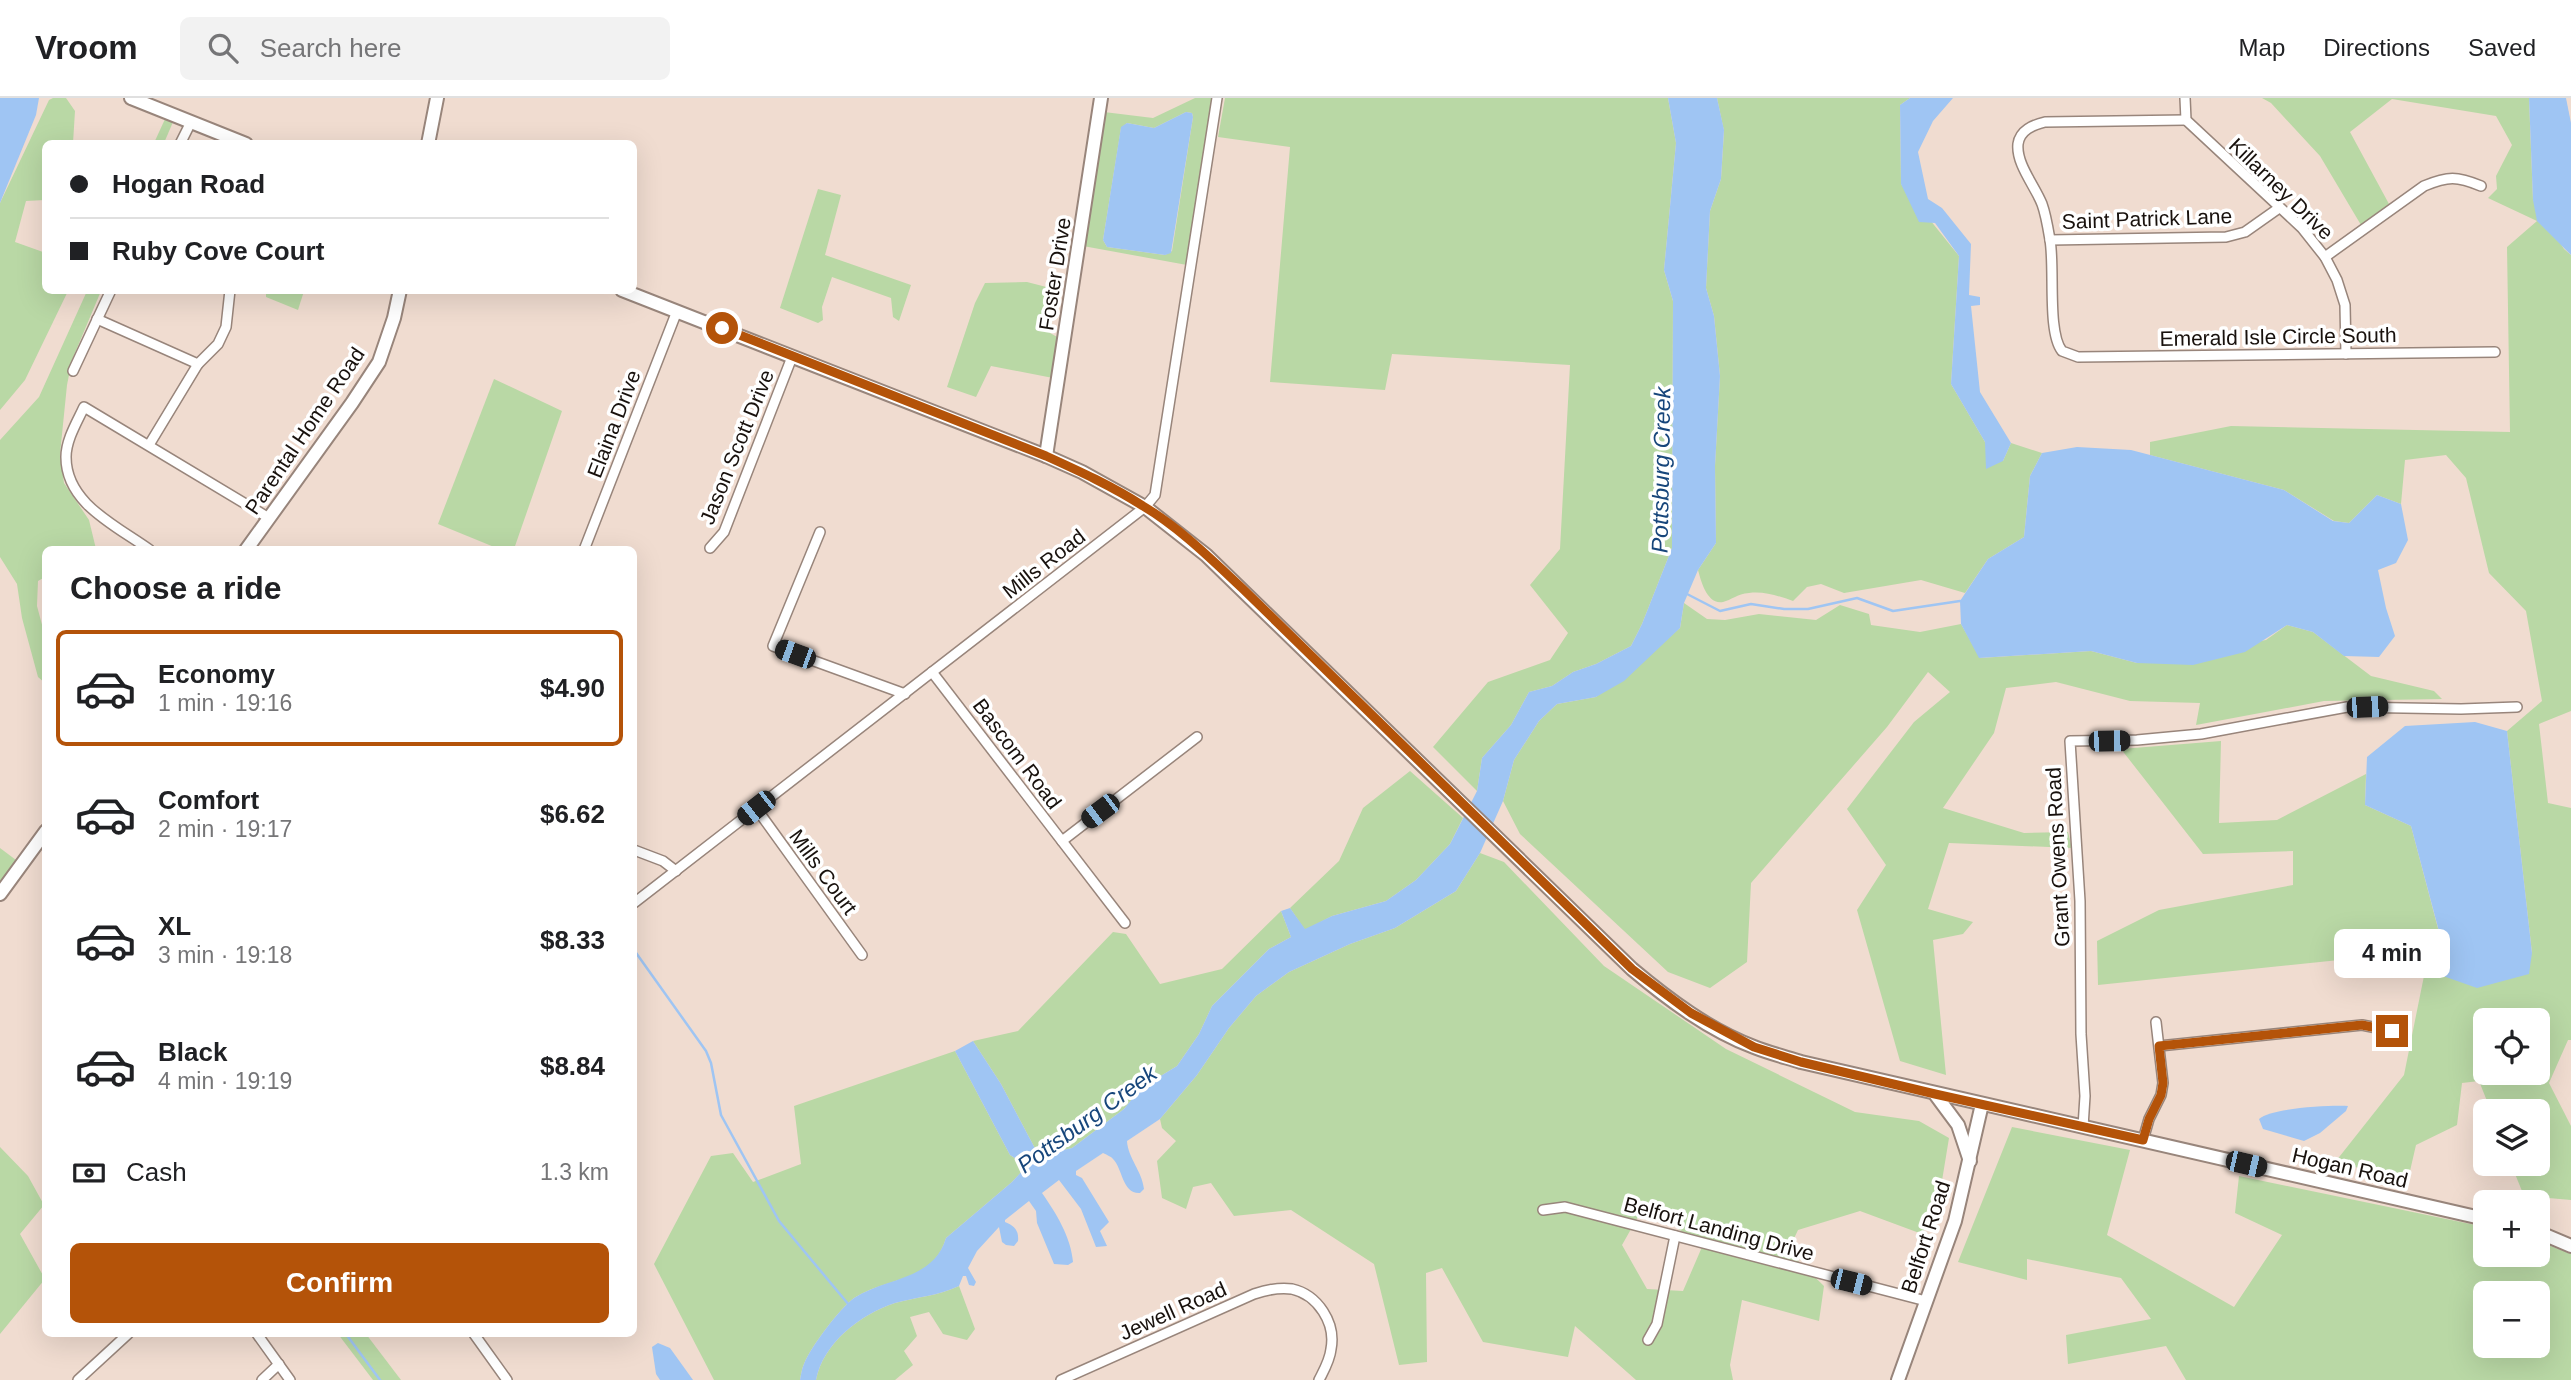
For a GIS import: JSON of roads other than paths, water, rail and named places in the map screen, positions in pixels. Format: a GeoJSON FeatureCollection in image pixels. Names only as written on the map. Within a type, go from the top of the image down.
{"type":"FeatureCollection","features":[{"type":"Feature","properties":{"kind":"main road"},"geometry":{"type":"LineString","coordinates":[[131,98],[236,140]]}},
{"type":"Feature","properties":{"kind":"main road"},"geometry":{"type":"LineString","coordinates":[[429,140],[437,98]]}},
{"type":"Feature","properties":{"kind":"main road","name":"Foster Drive"},"geometry":{"type":"LineString","coordinates":[[1046,456],[1101,98]]}},
{"type":"Feature","properties":{"kind":"main road","name":"Parental Home Road"},"geometry":{"type":"LineString","coordinates":[[249,546],[379,362],[399,294]]}},
{"type":"Feature","properties":{"kind":"main road","name":"Hogan Road"},"geometry":{"type":"LineString","coordinates":[[632,294],[1046,456],[1082,472],[1145,507],[1223,570],[1632,969],[1691,1013],[1754,1047],[1801,1062],[1935,1094],[2473,1216]]}},
{"type":"Feature","properties":{"kind":"main road"},"geometry":{"type":"LineString","coordinates":[[0,894],[42,836]]}},
{"type":"Feature","properties":{"kind":"main road"},"geometry":{"type":"LineString","coordinates":[[1935,1094],[1958,1125],[1970,1162]]}},
{"type":"Feature","properties":{"kind":"main road","name":"Belfort Road"},"geometry":{"type":"LineString","coordinates":[[1898,1380],[1955,1221],[1982,1104]]}},
{"type":"Feature","properties":{"kind":"main road"},"geometry":{"type":"LineString","coordinates":[[2550,1237],[2571,1246]]}},
{"type":"Feature","properties":{"kind":"street","name":"Mills Road"},"geometry":{"type":"LineString","coordinates":[[637,901],[1145,507],[1155,495],[1217,98]]}},
{"type":"Feature","properties":{"kind":"street"},"geometry":{"type":"LineString","coordinates":[[2050,240],[2042,204],[2019,156],[2020,137],[2026,129],[2045,121],[2186,121],[2185,98]]}},
{"type":"Feature","properties":{"kind":"street","name":"Killarney Drive"},"geometry":{"type":"LineString","coordinates":[[2186,121],[2302,228],[2325,257],[2337,280],[2345,305],[2346,354]]}},
{"type":"Feature","properties":{"kind":"street"},"geometry":{"type":"LineString","coordinates":[[182,140],[191,122]]}},
{"type":"Feature","properties":{"kind":"street"},"geometry":{"type":"LineString","coordinates":[[2325,257],[2424,186],[2460,177],[2481,186]]}},
{"type":"Feature","properties":{"kind":"street","name":"Saint Patrick Lane"},"geometry":{"type":"LineString","coordinates":[[2050,240],[2226,237],[2245,232],[2279,208]]}},
{"type":"Feature","properties":{"kind":"street","name":"Emerald Isle Circle South"},"geometry":{"type":"LineString","coordinates":[[2050,240],[2054,264],[2054,335],[2062,351],[2078,357],[2495,352]]}},
{"type":"Feature","properties":{"kind":"street"},"geometry":{"type":"LineString","coordinates":[[73,371],[109,294]]}},
{"type":"Feature","properties":{"kind":"street"},"geometry":{"type":"LineString","coordinates":[[149,445],[198,364],[222,337],[226,327],[230,294]]}},
{"type":"Feature","properties":{"kind":"street","name":"Elaina Drive"},"geometry":{"type":"LineString","coordinates":[[586,546],[677,311]]}},
{"type":"Feature","properties":{"kind":"street"},"geometry":{"type":"LineString","coordinates":[[97,318],[198,364]]}},
{"type":"Feature","properties":{"kind":"street","name":"Jason Scott Drive"},"geometry":{"type":"LineString","coordinates":[[709,548],[724,532],[792,357]]}},
{"type":"Feature","properties":{"kind":"street"},"geometry":{"type":"LineString","coordinates":[[145,546],[79,497],[70,482],[65,456],[71,433],[84,407],[269,518]]}},
{"type":"Feature","properties":{"kind":"street"},"geometry":{"type":"LineString","coordinates":[[820,532],[773,646],[905,694]]}},
{"type":"Feature","properties":{"kind":"street","name":"Bascom Road"},"geometry":{"type":"LineString","coordinates":[[932,673],[1125,922]]}},
{"type":"Feature","properties":{"kind":"street","name":"Grant Owens Road"},"geometry":{"type":"LineString","coordinates":[[2083,1127],[2085,1097],[2081,1034],[2080,901],[2070,741],[2137,740],[2201,734],[2347,707],[2517,707]]}},
{"type":"Feature","properties":{"kind":"street"},"geometry":{"type":"LineString","coordinates":[[1062,841],[1197,737]]}},
{"type":"Feature","properties":{"kind":"street","name":"Mills Court"},"geometry":{"type":"LineString","coordinates":[[756,808],[862,955]]}},
{"type":"Feature","properties":{"kind":"street"},"geometry":{"type":"LineString","coordinates":[[637,851],[663,861],[676,871]]}},
{"type":"Feature","properties":{"kind":"street"},"geometry":{"type":"LineString","coordinates":[[2143,1140],[2163,1083],[2156,1022]]}},
{"type":"Feature","properties":{"kind":"street"},"geometry":{"type":"LineString","coordinates":[[2159,1046],[2362,1025],[2392,1031]]}},
{"type":"Feature","properties":{"kind":"street","name":"Belfort Landing Drive"},"geometry":{"type":"LineString","coordinates":[[1543,1210],[1565,1207],[1926,1301]]}},
{"type":"Feature","properties":{"kind":"street"},"geometry":{"type":"LineString","coordinates":[[1648,1340],[1657,1324],[1675,1236]]}},
{"type":"Feature","properties":{"kind":"street","name":"Jewell Road"},"geometry":{"type":"LineString","coordinates":[[1061,1380],[1254,1294],[1279,1288],[1303,1293],[1321,1307],[1331,1328],[1331,1349],[1320,1380]]}},
{"type":"Feature","properties":{"kind":"street"},"geometry":{"type":"LineString","coordinates":[[78,1380],[125,1337]]}},
{"type":"Feature","properties":{"kind":"street"},"geometry":{"type":"LineString","coordinates":[[259,1337],[290,1380]]}},
{"type":"Feature","properties":{"kind":"street"},"geometry":{"type":"LineString","coordinates":[[476,1337],[507,1380]]}},
{"type":"Feature","properties":{"kind":"street"},"geometry":{"type":"LineString","coordinates":[[262,1380],[279,1364]]}},
{"type":"Feature","properties":{"kind":"water"},"geometry":{"type":"Polygon","coordinates":[[[0,98],[39,98],[36,115],[0,203],[0,98]]]}},
{"type":"Feature","properties":{"kind":"water"},"geometry":{"type":"Polygon","coordinates":[[[1668,98],[1717,98],[1724,130],[1721,179],[1710,211],[1706,288],[1714,316],[1720,376],[1715,466],[1716,543],[1698,570],[1684,603],[1680,628],[1624,681],[1596,697],[1557,704],[1539,721],[1514,760],[1503,801],[1480,853],[1456,891],[1395,928],[1350,944],[1289,972],[1256,996],[1160,1119],[1127,1141],[1143,1182],[1144,1189],[1140,1193],[1130,1190],[1116,1163],[1103,1153],[1076,1171],[1076,1175],[1082,1178],[1109,1222],[1100,1231],[1107,1246],[1096,1247],[1081,1209],[1059,1180],[1042,1193],[1066,1234],[1073,1262],[1068,1265],[1054,1264],[1037,1223],[1036,1211],[1029,1201],[1005,1220],[1018,1234],[1018,1241],[1014,1246],[1002,1242],[999,1227],[977,1251],[968,1268],[976,1282],[974,1286],[969,1285],[966,1276],[963,1276],[959,1286],[895,1303],[869,1314],[835,1342],[820,1367],[816,1380],[800,1380],[803,1366],[812,1348],[848,1303],[867,1291],[907,1276],[931,1263],[946,1238],[1023,1170],[1023,1163],[1010,1155],[955,1051],[973,1041],[1001,1084],[1039,1156],[1072,1148],[1124,1109],[1141,1088],[1177,1066],[1199,1034],[1212,1006],[1269,949],[1291,937],[1281,911],[1290,908],[1305,929],[1332,916],[1386,901],[1416,880],[1450,844],[1477,791],[1482,758],[1511,725],[1529,692],[1552,686],[1573,672],[1596,664],[1631,646],[1672,548],[1673,301],[1664,270],[1676,143],[1668,98]]]}},
{"type":"Feature","properties":{"kind":"water"},"geometry":{"type":"Polygon","coordinates":[[[1910,98],[1953,98],[1933,121],[1918,152],[1928,199],[1942,208],[1971,244],[1969,295],[1980,297],[1980,305],[1971,306],[1980,392],[2011,443],[2003,461],[1986,469],[1985,442],[1951,384],[1959,256],[1935,223],[1919,222],[1901,184],[1900,105],[1910,98]]]}},
{"type":"Feature","properties":{"kind":"water"},"geometry":{"type":"Polygon","coordinates":[[[2529,98],[2566,98],[2571,123],[2571,255],[2537,221],[2533,200],[2529,98]]]}},
{"type":"Feature","properties":{"kind":"water"},"geometry":{"type":"Polygon","coordinates":[[[1186,112],[1192,113],[1193,117],[1171,253],[1165,255],[1107,247],[1103,240],[1121,127],[1127,123],[1154,128],[1186,112]]]}},
{"type":"Feature","properties":{"kind":"water"},"geometry":{"type":"Polygon","coordinates":[[[2077,447],[2131,450],[2284,490],[2333,521],[2349,523],[2377,495],[2401,504],[2408,540],[2396,563],[2378,570],[2395,636],[2379,657],[2344,656],[2313,632],[2287,625],[2245,652],[2193,665],[2137,663],[2091,651],[1979,658],[1961,624],[1960,601],[1988,559],[2024,537],[2030,476],[2042,453],[2077,447]]]}},
{"type":"Feature","properties":{"kind":"water"},"geometry":{"type":"Polygon","coordinates":[[[2475,722],[2507,731],[2532,953],[2529,974],[2477,988],[2443,976],[2445,954],[2411,826],[2365,805],[2367,757],[2405,726],[2475,722]]]}},
{"type":"Feature","properties":{"kind":"water"},"geometry":{"type":"Polygon","coordinates":[[[2348,1106],[2346,1111],[2320,1133],[2304,1141],[2263,1129],[2259,1119],[2288,1110],[2348,1106]]]}},
{"type":"Feature","properties":{"kind":"water"},"geometry":{"type":"Polygon","coordinates":[[[658,1343],[670,1348],[693,1380],[660,1380],[656,1374],[652,1347],[658,1343]]]}},
{"type":"Feature","properties":{"kind":"waterway"},"geometry":{"type":"LineString","coordinates":[[1687,594],[1720,611],[1751,604],[1808,609],[1857,598],[1893,611],[1960,601]]}},
{"type":"Feature","properties":{"kind":"waterway"},"geometry":{"type":"LineString","coordinates":[[637,954],[706,1051],[711,1063],[721,1115],[779,1221],[849,1305]]}},
{"type":"Feature","properties":{"kind":"waterway"},"geometry":{"type":"LineString","coordinates":[[348,1337],[380,1380]]}},
{"type":"Feature","properties":{"kind":"water label","name":"Pottsburg Creek"},"geometry":{"type":"Point","coordinates":[1661,470]}},
{"type":"Feature","properties":{"kind":"water label","name":"Pottsburg Creek"},"geometry":{"type":"Point","coordinates":[1087,1119]}}]}
